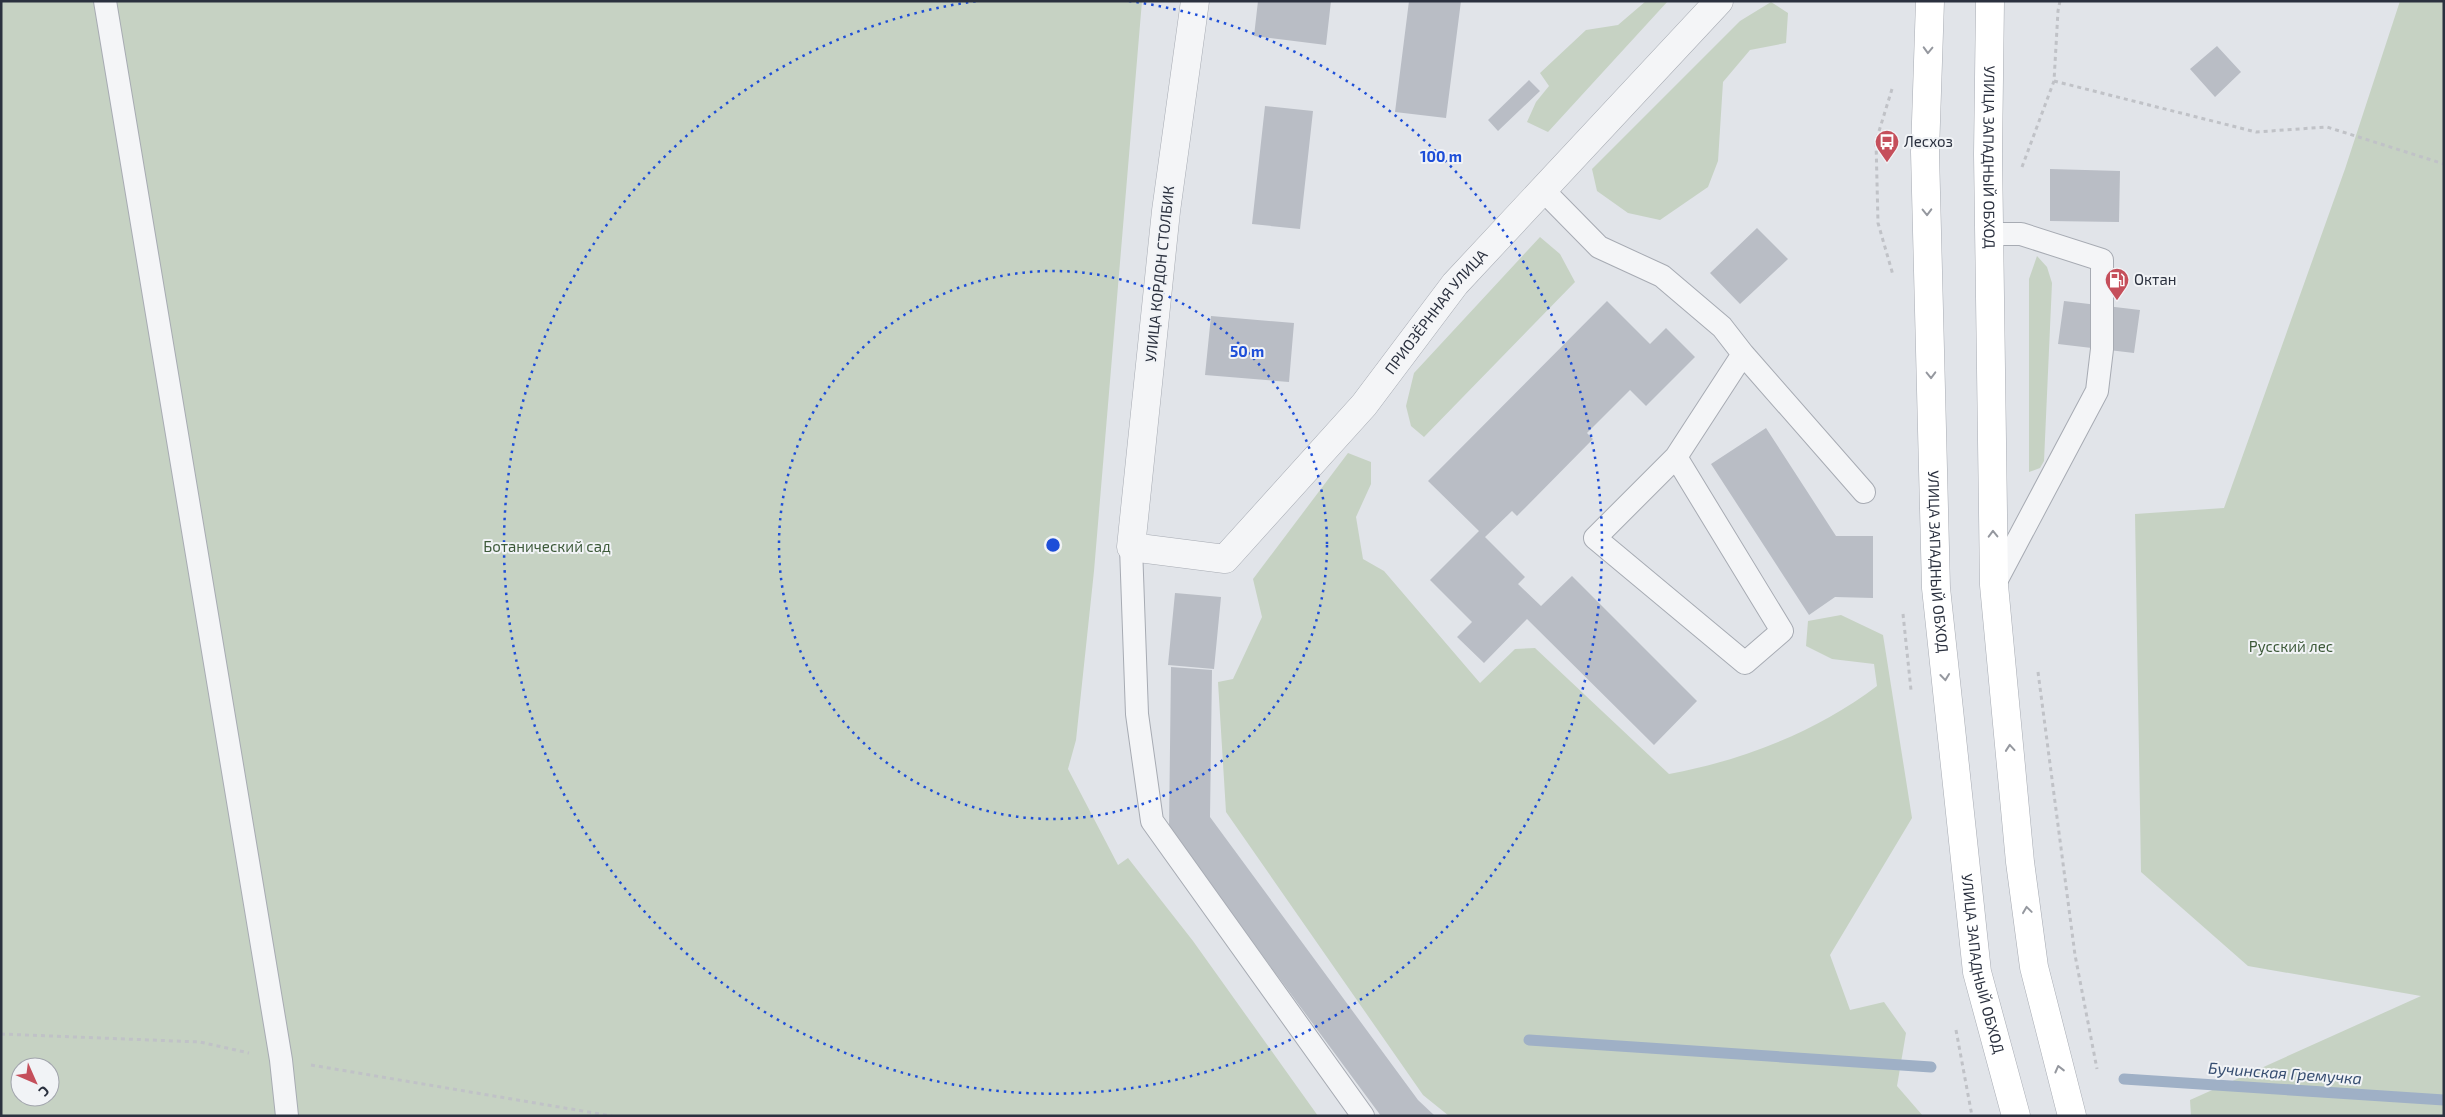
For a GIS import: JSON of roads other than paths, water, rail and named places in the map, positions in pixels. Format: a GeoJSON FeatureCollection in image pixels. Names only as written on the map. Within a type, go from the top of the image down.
{"type":"FeatureCollection","features":[{"type":"Feature","properties":{"kind":"main road","name":"УЛИЦА ЗАПАДНЫЙ ОБХОД"},"geometry":{"type":"LineString","coordinates":[[1930,1],[1925,152],[1936,588],[1977,972],[2016,1116]]}},
{"type":"Feature","properties":{"kind":"main road","name":"УЛИЦА ЗАПАДНЫЙ ОБХОД"},"geometry":{"type":"LineString","coordinates":[[1990,1],[1989,234],[1994,585],[2020,862],[2034,967],[2072,1116]]}},
{"type":"Feature","properties":{"kind":"street","name":"УЛИЦА КОРДОН СТОЛБИК"},"geometry":{"type":"LineString","coordinates":[[1131,547],[1166,211],[1195,1]]}},
{"type":"Feature","properties":{"kind":"street","name":"ПРИОЗЁРННАЯ УЛИЦА"},"geometry":{"type":"LineString","coordinates":[[1131,547],[1225,559],[1364,405],[1455,284],[1719,1]]}},
{"type":"Feature","properties":{"kind":"lane"},"geometry":{"type":"LineString","coordinates":[[105,1],[281,1060],[288,1116]]}},
{"type":"Feature","properties":{"kind":"lane"},"geometry":{"type":"LineString","coordinates":[[1542,189],[1599,248],[1662,276],[1722,327],[1743,354],[1864,492]]}},
{"type":"Feature","properties":{"kind":"lane"},"geometry":{"type":"LineString","coordinates":[[1989,234],[2021,234],[2102,260],[2103,305],[2102,349],[2097,391],[1994,585]]}},
{"type":"Feature","properties":{"kind":"lane"},"geometry":{"type":"LineString","coordinates":[[1676,457],[1782,631],[1745,663],[1595,538],[1676,457],[1743,354]]}},
{"type":"Feature","properties":{"kind":"lane"},"geometry":{"type":"LineString","coordinates":[[1131,547],[1137,714],[1152,821],[1363,1116]]}},
{"type":"Feature","properties":{"kind":"waterway"},"geometry":{"type":"LineString","coordinates":[[1529,1040],[1931,1067]]}},
{"type":"Feature","properties":{"kind":"waterway","name":"Бучинская Гремучка"},"geometry":{"type":"LineString","coordinates":[[2124,1079],[2444,1100]]}},
{"type":"Feature","properties":{"kind":"place","name":"Лесхоз"},"geometry":{"type":"Point","coordinates":[1887,163]}},
{"type":"Feature","properties":{"kind":"place","name":"Октан"},"geometry":{"type":"Point","coordinates":[2117,301]}},
{"type":"Feature","properties":{"kind":"park label","name":"Ботанический сад"},"geometry":{"type":"Point","coordinates":[547,547]}},
{"type":"Feature","properties":{"kind":"park label","name":"Русский лес"},"geometry":{"type":"Point","coordinates":[2291,647]}}]}
